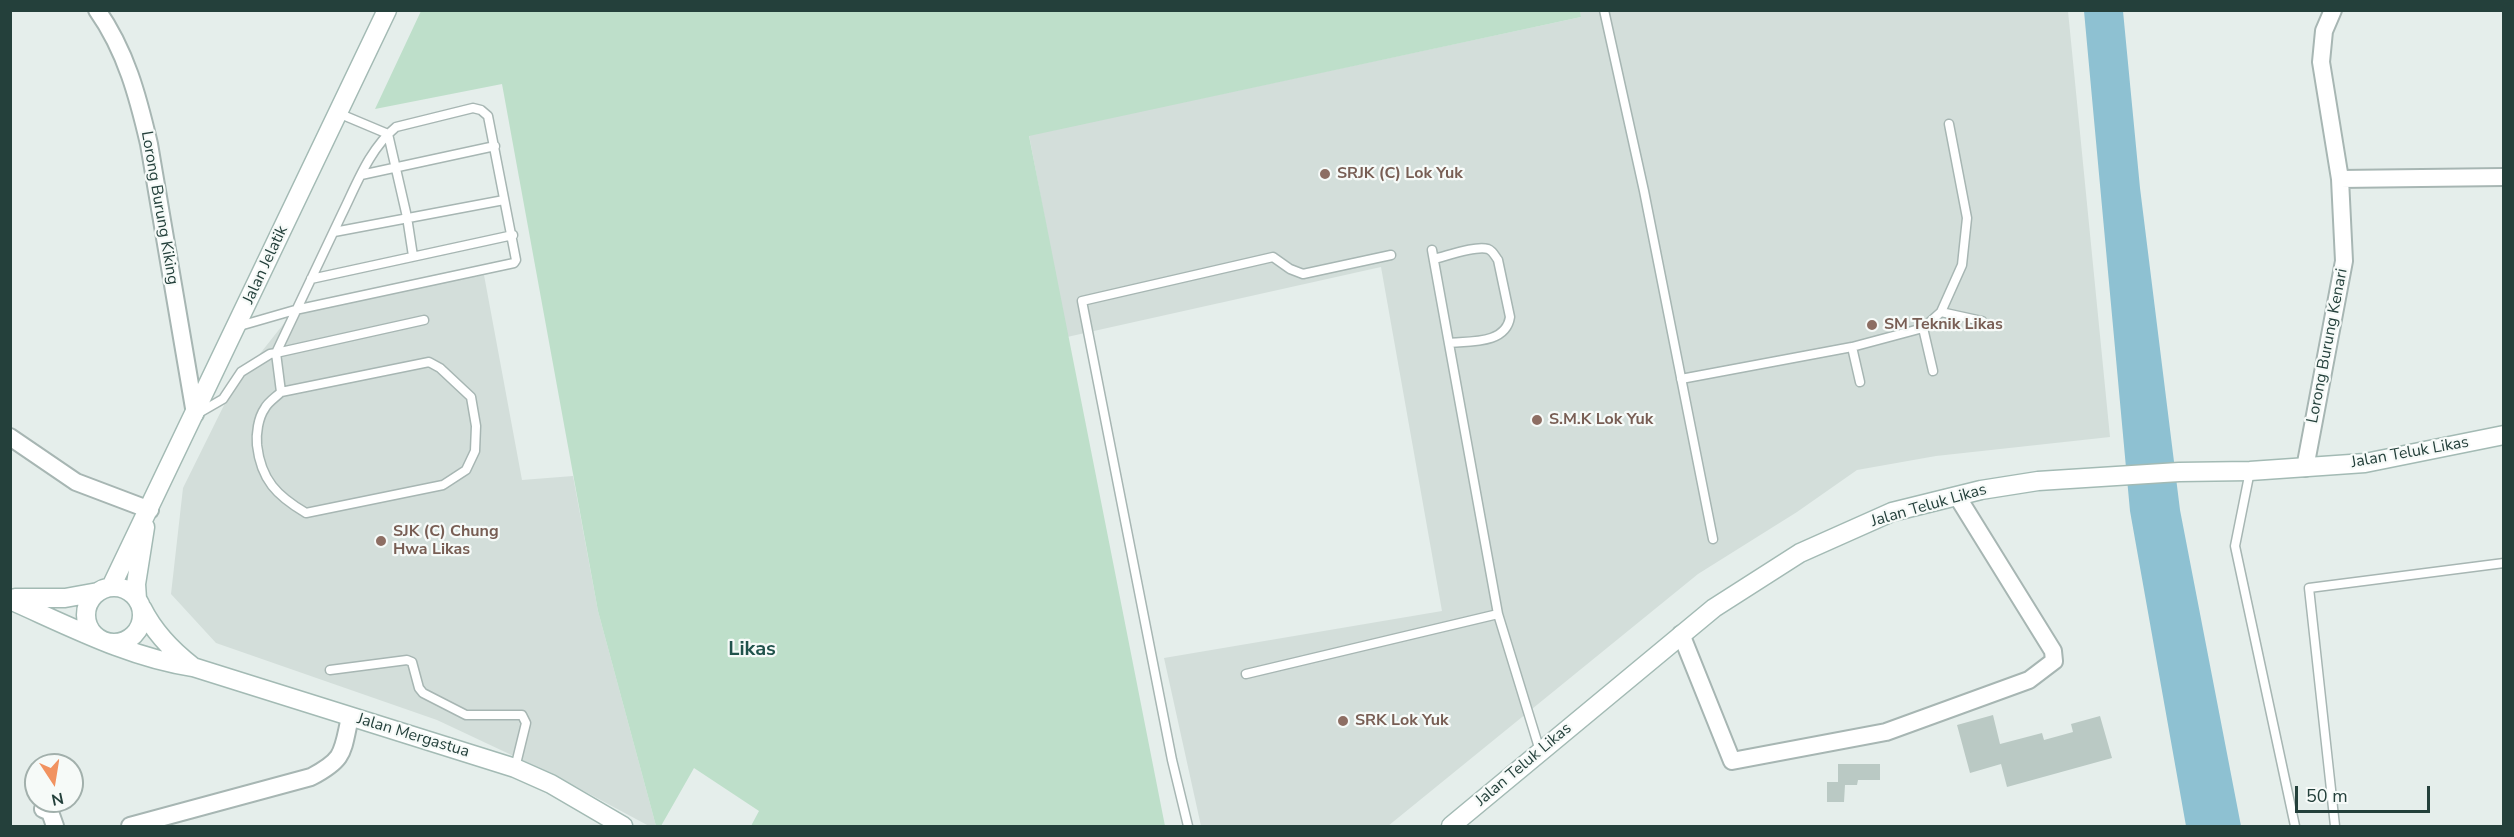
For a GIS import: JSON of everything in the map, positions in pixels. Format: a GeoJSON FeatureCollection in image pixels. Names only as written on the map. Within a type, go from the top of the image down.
{"type":"FeatureCollection","features":[{"type":"Feature","properties":{"kind":"street","name":"Lorong Burung Kiking"},"geometry":{"type":"LineString","coordinates":[[97,10],[123,55],[141,109],[195,415]]}},
{"type":"Feature","properties":{"kind":"street","name":"Jalan Jelatik"},"geometry":{"type":"LineString","coordinates":[[104,590],[147,514],[387,10]]}},
{"type":"Feature","properties":{"kind":"street","name":"Lorong Burung Kenari"},"geometry":{"type":"LineString","coordinates":[[2305,468],[2344,261],[2340,179],[2321,62],[2324,32],[2333,10]]}},
{"type":"Feature","properties":{"kind":"street"},"geometry":{"type":"LineString","coordinates":[[2340,179],[2504,177]]}},
{"type":"Feature","properties":{"kind":"street","name":"Jalan Teluk Likas"},"geometry":{"type":"LineString","coordinates":[[1451,826],[1714,608],[1800,553],[1893,512],[2005,485],[2048,479],[2179,472],[2250,471],[2365,463],[2504,435]]}},
{"type":"Feature","properties":{"kind":"street"},"geometry":{"type":"LineString","coordinates":[[10,437],[76,482],[147,514]]}},
{"type":"Feature","properties":{"kind":"street"},"geometry":{"type":"LineString","coordinates":[[1681,634],[1732,760],[1886,732],[2029,680],[2054,661],[2053,651],[1957,496]]}},
{"type":"Feature","properties":{"kind":"street","name":"Jalan Jelatik"},"geometry":{"type":"LineString","coordinates":[[139,603],[136,584],[146,532],[147,514]]}},
{"type":"Feature","properties":{"kind":"street"},"geometry":{"type":"LineString","coordinates":[[104,590],[129,591],[139,603],[142,616],[137,632],[122,642],[105,642],[97,638],[87,624],[87,606],[104,590]]}},
{"type":"Feature","properties":{"kind":"street","name":"Jalan Mergastua"},"geometry":{"type":"LineString","coordinates":[[10,599],[65,598],[104,590]]}},
{"type":"Feature","properties":{"kind":"street","name":"Jalan Mergastua"},"geometry":{"type":"LineString","coordinates":[[10,599],[105,642],[175,664],[193,667],[515,768],[551,784],[623,826]]}},
{"type":"Feature","properties":{"kind":"street","name":"Jalan Mergastua"},"geometry":{"type":"LineString","coordinates":[[139,603],[151,625],[166,644],[193,667]]}},
{"type":"Feature","properties":{"kind":"street"},"geometry":{"type":"LineString","coordinates":[[130,826],[311,777],[332,766],[339,758],[350,717]]}},
{"type":"Feature","properties":{"kind":"lane"},"geometry":{"type":"LineString","coordinates":[[1604,10],[1644,191],[1713,539]]}},
{"type":"Feature","properties":{"kind":"lane"},"geometry":{"type":"LineString","coordinates":[[236,327],[295,310],[514,263],[516,260],[513,236],[488,116],[481,110],[473,108],[396,127],[388,134],[361,176],[295,310],[276,353],[281,392]]}},
{"type":"Feature","properties":{"kind":"lane"},"geometry":{"type":"LineString","coordinates":[[338,113],[388,134]]}},
{"type":"Feature","properties":{"kind":"lane"},"geometry":{"type":"LineString","coordinates":[[1681,379],[1852,347],[1923,328],[1941,312],[1962,265],[1967,218],[1949,124]]}},
{"type":"Feature","properties":{"kind":"lane"},"geometry":{"type":"LineString","coordinates":[[388,134],[407,217],[413,256]]}},
{"type":"Feature","properties":{"kind":"lane"},"geometry":{"type":"LineString","coordinates":[[361,176],[396,166],[495,146]]}},
{"type":"Feature","properties":{"kind":"lane"},"geometry":{"type":"LineString","coordinates":[[334,232],[504,200]]}},
{"type":"Feature","properties":{"kind":"lane"},"geometry":{"type":"LineString","coordinates":[[311,279],[513,236]]}},
{"type":"Feature","properties":{"kind":"lane"},"geometry":{"type":"LineString","coordinates":[[1434,260],[1478,249],[1488,249],[1494,252],[1498,260],[1510,317],[1509,326],[1500,335],[1449,343]]}},
{"type":"Feature","properties":{"kind":"lane"},"geometry":{"type":"LineString","coordinates":[[1432,250],[1498,614],[1540,751]]}},
{"type":"Feature","properties":{"kind":"lane"},"geometry":{"type":"LineString","coordinates":[[1188,826],[1172,760],[1082,301],[1274,257],[1290,269],[1303,274],[1391,255]]}},
{"type":"Feature","properties":{"kind":"lane"},"geometry":{"type":"LineString","coordinates":[[1941,312],[1982,321]]}},
{"type":"Feature","properties":{"kind":"lane"},"geometry":{"type":"LineString","coordinates":[[195,415],[223,399],[241,372],[270,354],[424,320]]}},
{"type":"Feature","properties":{"kind":"lane"},"geometry":{"type":"LineString","coordinates":[[1923,328],[1933,371]]}},
{"type":"Feature","properties":{"kind":"lane"},"geometry":{"type":"LineString","coordinates":[[1852,347],[1860,382]]}},
{"type":"Feature","properties":{"kind":"lane"},"geometry":{"type":"LineString","coordinates":[[429,362],[440,368],[471,397],[476,426],[475,451],[466,470],[443,484],[306,513],[285,501],[270,484],[259,464],[256,434],[264,409],[281,392],[429,362]]}},
{"type":"Feature","properties":{"kind":"lane"},"geometry":{"type":"LineString","coordinates":[[2250,471],[2235,546],[2295,826]]}},
{"type":"Feature","properties":{"kind":"lane"},"geometry":{"type":"LineString","coordinates":[[2335,826],[2309,588],[2504,563]]}},
{"type":"Feature","properties":{"kind":"lane"},"geometry":{"type":"LineString","coordinates":[[1246,674],[1498,614]]}},
{"type":"Feature","properties":{"kind":"lane"},"geometry":{"type":"LineString","coordinates":[[330,670],[407,660],[412,662],[418,688],[423,693],[466,715],[522,715],[526,723],[515,768]]}},
{"type":"Feature","properties":{"kind":"shaded area"},"geometry":{"type":"Polygon","coordinates":[[[1580,11],[2068,11],[2110,437],[1936,456],[1857,470],[1797,512],[1698,574],[1388,826],[1201,826],[1164,658],[1442,611],[1381,267],[1067,337],[1029,135],[1581,17],[1580,11]]]}},
{"type":"Feature","properties":{"kind":"shaded area","name":"SJK (C) Chung Hwa Likas"},"geometry":{"type":"Polygon","coordinates":[[[484,275],[522,480],[573,476],[598,611],[656,826],[649,826],[554,775],[437,720],[216,643],[171,594],[183,488],[232,389],[293,312],[484,275]]]}},
{"type":"Feature","properties":{"kind":"green space"},"geometry":{"type":"Polygon","coordinates":[[[1580,10],[1581,17],[1029,136],[1165,826],[751,826],[759,811],[694,768],[661,826],[656,826],[598,611],[502,84],[375,109],[421,11],[1580,10]]]}},
{"type":"Feature","properties":{"kind":"water"},"geometry":{"type":"Polygon","coordinates":[[[2084,11],[2123,11],[2140,188],[2180,510],[2241,826],[2186,826],[2130,511],[2084,11]]]}},
{"type":"Feature","properties":{"kind":"building"},"geometry":{"type":"Polygon","coordinates":[[[1993,715],[2000,744],[2042,733],[2044,740],[2073,732],[2071,724],[2100,716],[2112,758],[2007,787],[2001,764],[1970,773],[1957,725],[1993,715]]]}},
{"type":"Feature","properties":{"kind":"building"},"geometry":{"type":"Polygon","coordinates":[[[1838,764],[1880,764],[1880,780],[1858,780],[1857,785],[1845,785],[1844,802],[1827,802],[1827,782],[1838,782],[1838,764]]]}},
{"type":"Feature","properties":{"kind":"place","name":"SRJK (C) Lok Yuk"},"geometry":{"type":"Point","coordinates":[1325,174]}},
{"type":"Feature","properties":{"kind":"place","name":"SM Teknik Likas"},"geometry":{"type":"Point","coordinates":[1872,325]}},
{"type":"Feature","properties":{"kind":"place","name":"S.M.K Lok Yuk"},"geometry":{"type":"Point","coordinates":[1537,420]}},
{"type":"Feature","properties":{"kind":"place","name":"SJK (C) Chung Hwa Likas"},"geometry":{"type":"Point","coordinates":[381,541]}},
{"type":"Feature","properties":{"kind":"place","name":"SRK Lok Yuk"},"geometry":{"type":"Point","coordinates":[1343,721]}},
{"type":"Feature","properties":{"kind":"district","name":"Likas"},"geometry":{"type":"Point","coordinates":[752,650]}}]}
